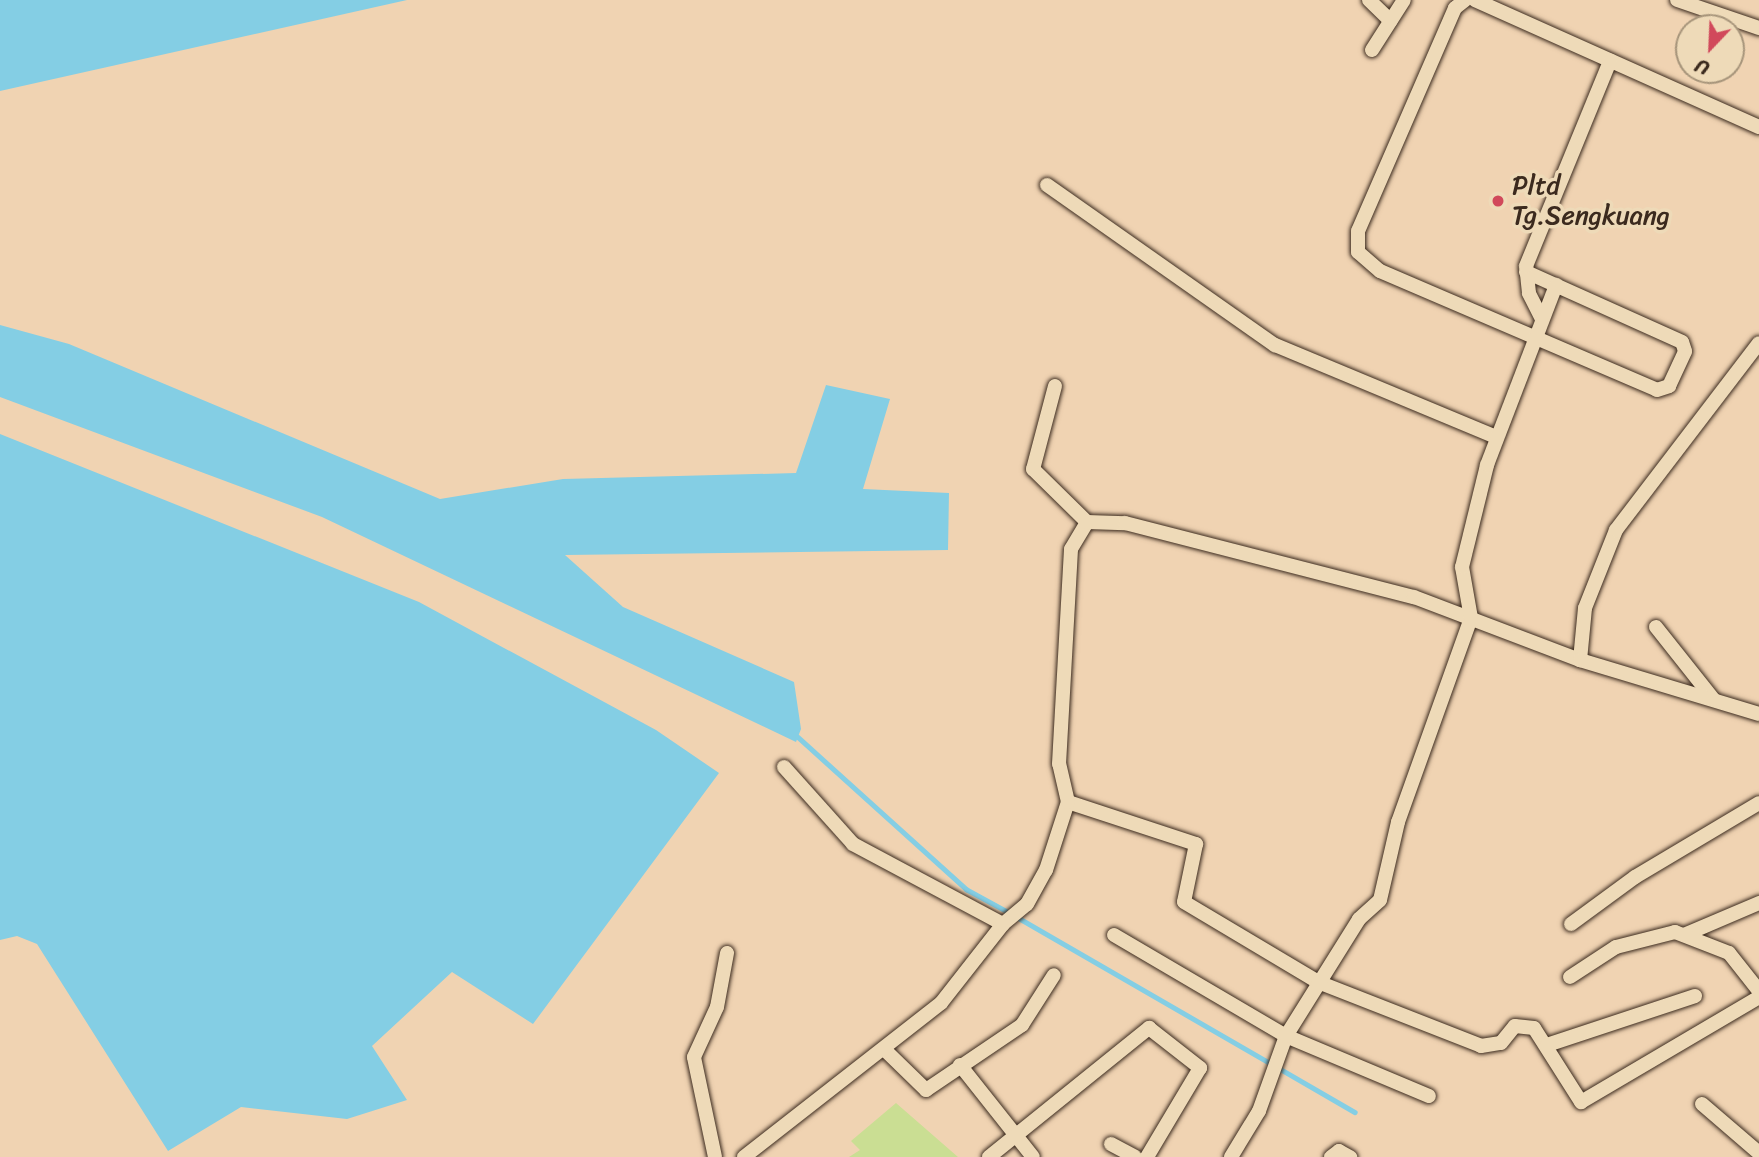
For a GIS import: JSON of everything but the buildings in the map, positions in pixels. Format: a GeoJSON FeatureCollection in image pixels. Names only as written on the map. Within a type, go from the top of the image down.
{"type":"FeatureCollection","features":[{"type":"Feature","properties":{"kind":"street"},"geometry":{"type":"LineString","coordinates":[[1369,0],[1391,21]]}},
{"type":"Feature","properties":{"kind":"street"},"geometry":{"type":"LineString","coordinates":[[1372,50],[1404,0]]}},
{"type":"Feature","properties":{"kind":"street"},"geometry":{"type":"LineString","coordinates":[[1465,0],[1455,8],[1363,219],[1358,252],[1380,271],[1662,391],[1685,351],[1679,340],[1526,272]]}},
{"type":"Feature","properties":{"kind":"street"},"geometry":{"type":"LineString","coordinates":[[1475,0],[1759,127]]}},
{"type":"Feature","properties":{"kind":"street"},"geometry":{"type":"LineString","coordinates":[[1677,0],[1698,3],[1759,28]]}},
{"type":"Feature","properties":{"kind":"street"},"geometry":{"type":"LineString","coordinates":[[1542,319],[1526,272],[1610,61]]}},
{"type":"Feature","properties":{"kind":"street"},"geometry":{"type":"LineString","coordinates":[[1047,186],[1275,345],[1496,437]]}},
{"type":"Feature","properties":{"kind":"street"},"geometry":{"type":"LineString","coordinates":[[1231,1157],[1272,1073],[1286,1037],[1359,919],[1380,900],[1398,822],[1471,618],[1462,566],[1496,437],[1556,285]]}},
{"type":"Feature","properties":{"kind":"street"},"geometry":{"type":"LineString","coordinates":[[1580,660],[1585,608],[1616,530],[1759,343]]}},
{"type":"Feature","properties":{"kind":"street"},"geometry":{"type":"LineString","coordinates":[[1055,386],[1032,470],[1087,523],[1125,523],[1414,597],[1580,660],[1759,714]]}},
{"type":"Feature","properties":{"kind":"street"},"geometry":{"type":"LineString","coordinates":[[744,1157],[833,1083],[886,1051],[941,1003],[1006,921],[1027,904],[1068,802],[1059,764],[1071,549],[1087,523]]}},
{"type":"Feature","properties":{"kind":"street"},"geometry":{"type":"LineString","coordinates":[[1656,627],[1714,701]]}},
{"type":"Feature","properties":{"kind":"street"},"geometry":{"type":"LineString","coordinates":[[784,767],[853,844],[1006,921]]}},
{"type":"Feature","properties":{"kind":"street"},"geometry":{"type":"LineString","coordinates":[[1068,802],[1196,844],[1184,902],[1318,982],[1481,1046],[1501,1043],[1515,1026],[1534,1028],[1581,1102],[1759,997]]}},
{"type":"Feature","properties":{"kind":"street"},"geometry":{"type":"LineString","coordinates":[[1571,924],[1635,877],[1759,803]]}},
{"type":"Feature","properties":{"kind":"street"},"geometry":{"type":"LineString","coordinates":[[1684,935],[1759,903]]}},
{"type":"Feature","properties":{"kind":"street"},"geometry":{"type":"LineString","coordinates":[[1570,977],[1616,947],[1667,932],[1684,935],[1729,953],[1745,965],[1759,991]]}},
{"type":"Feature","properties":{"kind":"street"},"geometry":{"type":"LineString","coordinates":[[1114,935],[1286,1037],[1429,1096]]}},
{"type":"Feature","properties":{"kind":"street"},"geometry":{"type":"LineString","coordinates":[[715,1157],[694,1057],[717,1007],[727,953]]}},
{"type":"Feature","properties":{"kind":"street"},"geometry":{"type":"LineString","coordinates":[[886,1051],[922,1090],[1022,1025],[1054,975]]}},
{"type":"Feature","properties":{"kind":"street"},"geometry":{"type":"LineString","coordinates":[[1547,1045],[1696,996]]}},
{"type":"Feature","properties":{"kind":"street"},"geometry":{"type":"LineString","coordinates":[[989,1157],[1149,1028],[1200,1068],[1147,1157]]}},
{"type":"Feature","properties":{"kind":"street"},"geometry":{"type":"LineString","coordinates":[[960,1065],[1033,1157]]}},
{"type":"Feature","properties":{"kind":"street"},"geometry":{"type":"LineString","coordinates":[[1702,1104],[1759,1153]]}},
{"type":"Feature","properties":{"kind":"street"},"geometry":{"type":"LineString","coordinates":[[1111,1144],[1135,1157]]}},
{"type":"Feature","properties":{"kind":"street"},"geometry":{"type":"LineString","coordinates":[[1331,1157],[1339,1151],[1350,1157]]}},
{"type":"Feature","properties":{"kind":"green space"},"geometry":{"type":"Polygon","coordinates":[[[896,1103],[958,1157],[849,1157],[860,1150],[851,1141],[896,1103]]]}},
{"type":"Feature","properties":{"kind":"water"},"geometry":{"type":"Polygon","coordinates":[[[0,0],[407,0],[0,91],[0,0]]]}},
{"type":"Feature","properties":{"kind":"water"},"geometry":{"type":"Polygon","coordinates":[[[0,325],[69,344],[440,499],[563,479],[796,473],[826,385],[890,399],[863,489],[949,493],[948,550],[565,555],[623,607],[794,682],[801,729],[796,742],[322,517],[0,397],[0,325]]]}},
{"type":"Feature","properties":{"kind":"water"},"geometry":{"type":"Polygon","coordinates":[[[0,434],[419,602],[656,730],[719,773],[533,1024],[452,972],[372,1046],[407,1100],[347,1119],[241,1107],[168,1151],[37,944],[17,936],[0,940],[0,434]]]}},
{"type":"Feature","properties":{"kind":"waterway"},"geometry":{"type":"LineString","coordinates":[[798,737],[966,889],[1010,913]]}},
{"type":"Feature","properties":{"kind":"waterway"},"geometry":{"type":"LineString","coordinates":[[1017,917],[1355,1112]]}},
{"type":"Feature","properties":{"kind":"place","name":"Pltd Tg.Sengkuang"},"geometry":{"type":"Point","coordinates":[1498,201]}}]}
